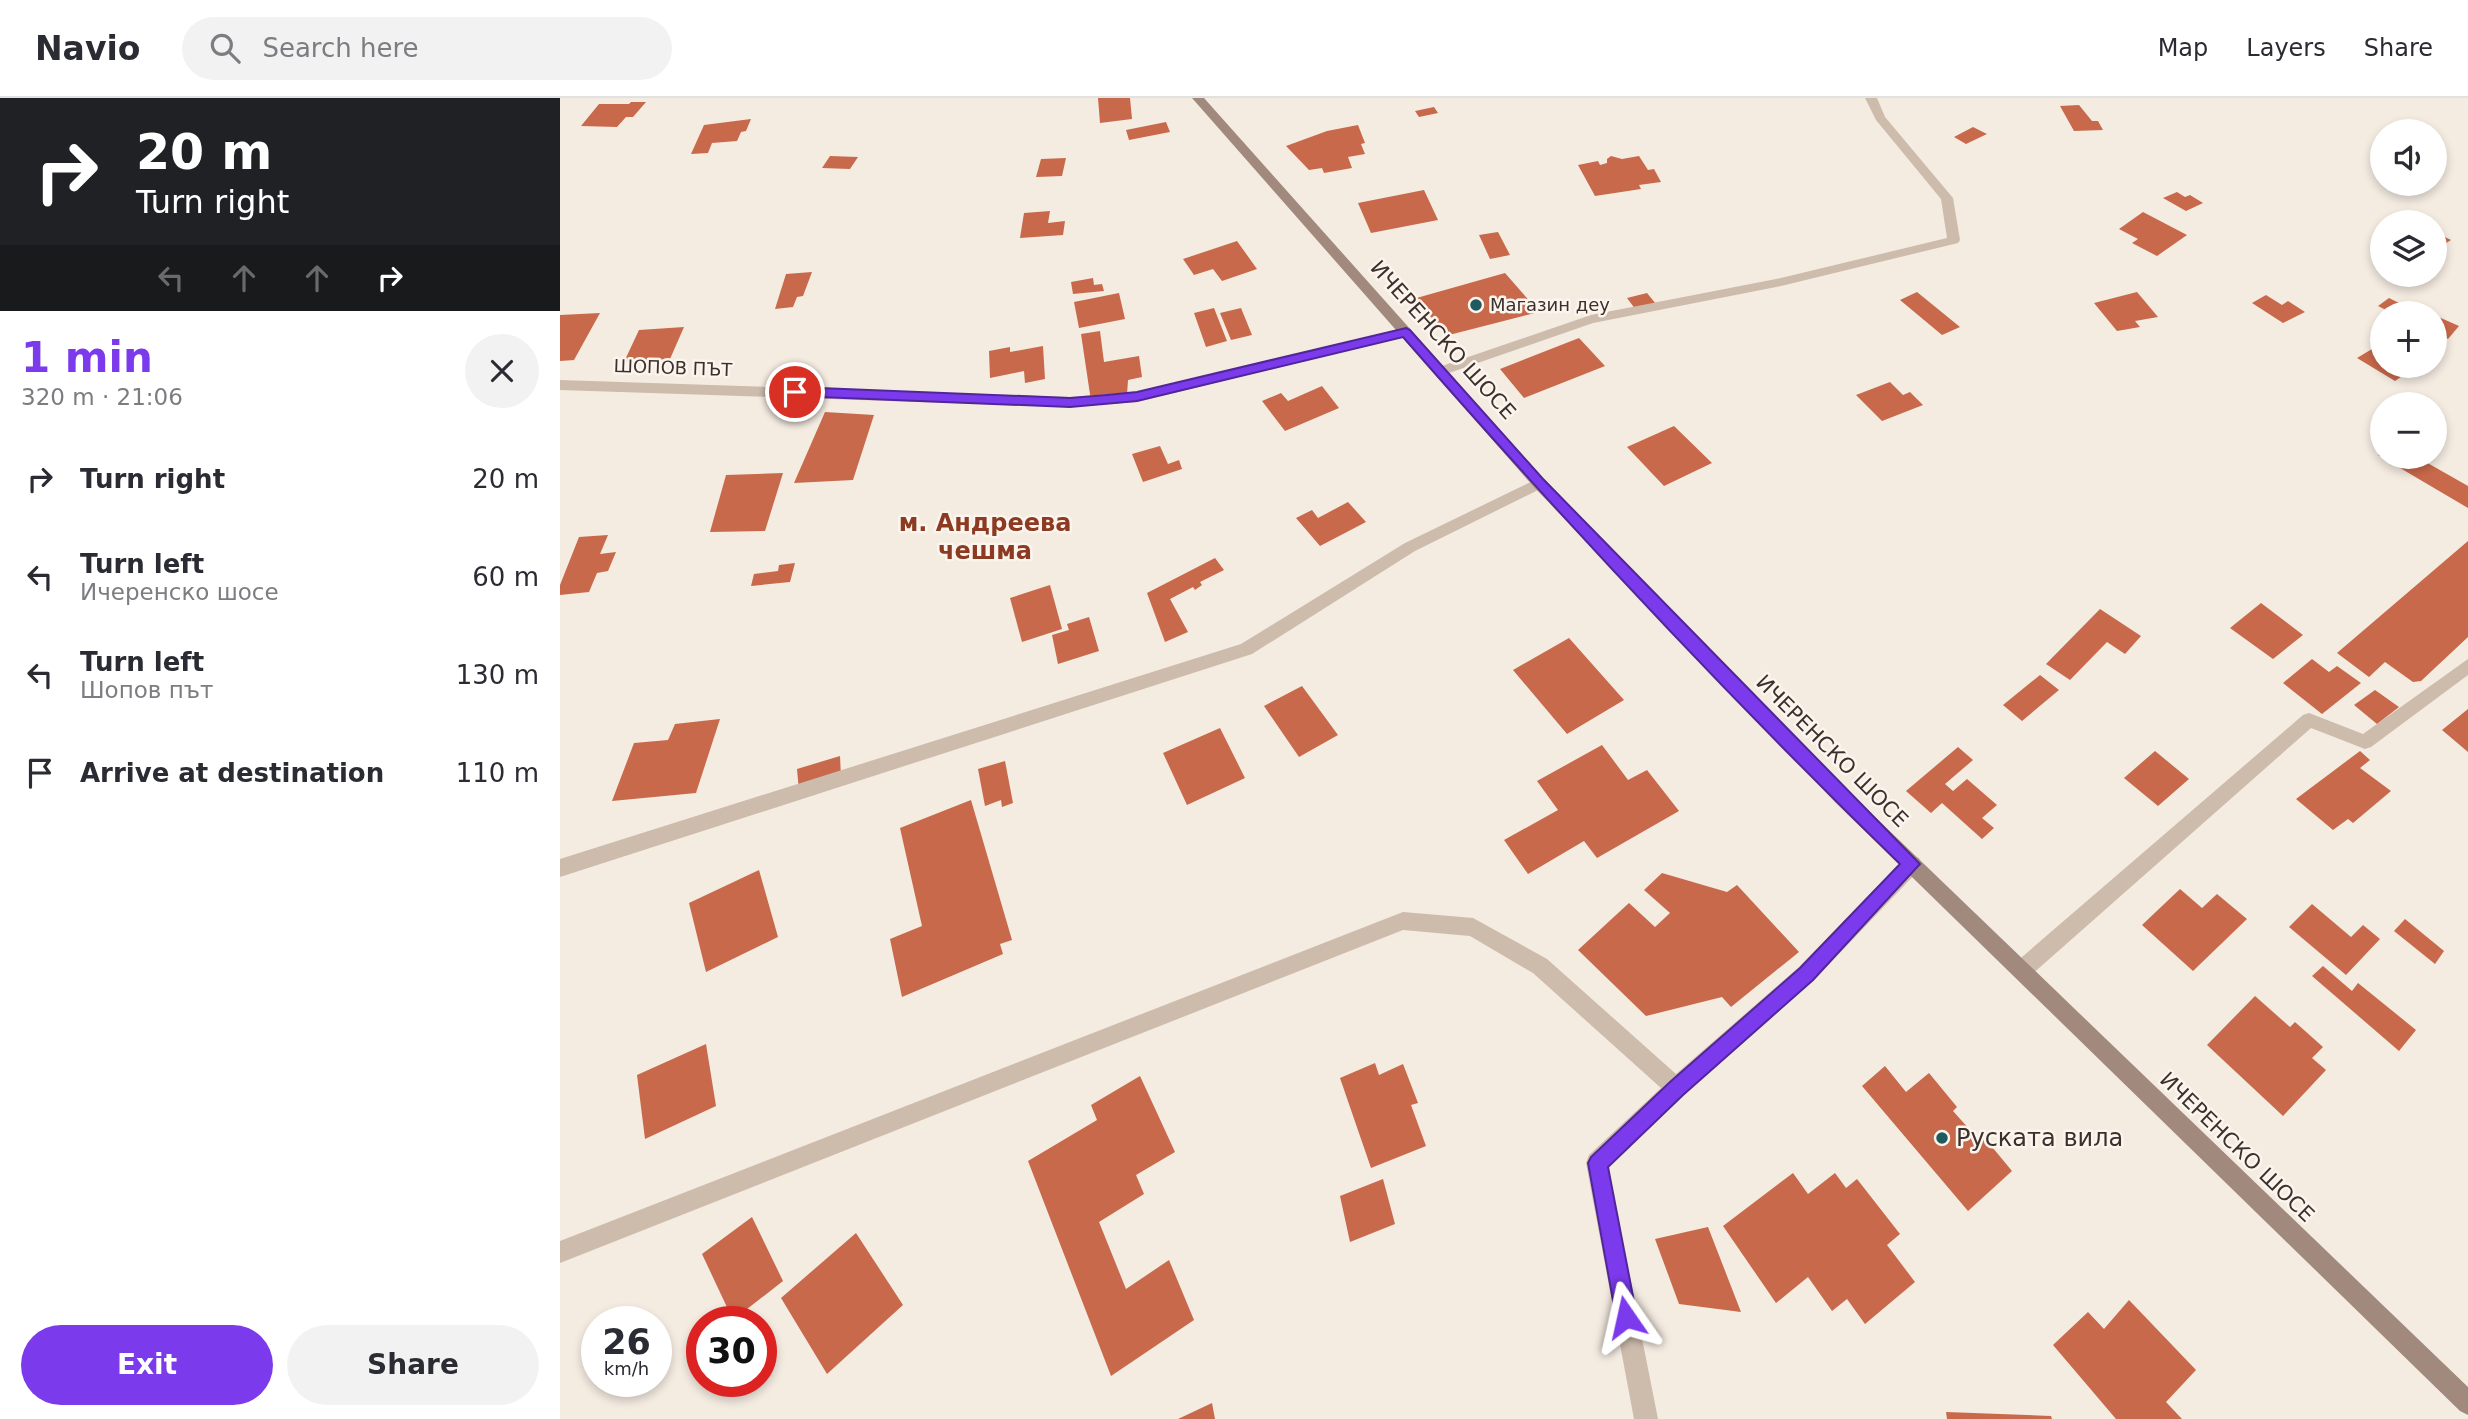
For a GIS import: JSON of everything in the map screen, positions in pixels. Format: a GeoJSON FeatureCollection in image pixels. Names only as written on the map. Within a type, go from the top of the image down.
{"type":"FeatureCollection","features":[{"type":"Feature","properties":{"kind":"street","name":"ИЧЕРЕНСКО ШОСЕ"},"geometry":{"type":"LineString","coordinates":[[1198,98],[1539,483],[1841,796],[2468,1403]]}},
{"type":"Feature","properties":{"kind":"street"},"geometry":{"type":"LineString","coordinates":[[1441,371],[1591,318],[1781,282],[1954,240],[1947,198],[1880,118],[1871,98]]}},
{"type":"Feature","properties":{"kind":"street","name":"ШОПОВ ПЪТ"},"geometry":{"type":"LineString","coordinates":[[560,385],[1070,402],[1137,397],[1406,332]]}},
{"type":"Feature","properties":{"kind":"street"},"geometry":{"type":"LineString","coordinates":[[560,868],[1246,649],[1410,547],[1539,483]]}},
{"type":"Feature","properties":{"kind":"street"},"geometry":{"type":"LineString","coordinates":[[2022,970],[2309,720],[2365,742],[2468,666]]}},
{"type":"Feature","properties":{"kind":"street"},"geometry":{"type":"LineString","coordinates":[[1646,1419],[1597,1163],[1676,1088],[1806,974],[1912,864]]}},
{"type":"Feature","properties":{"kind":"street"},"geometry":{"type":"LineString","coordinates":[[560,1252],[1403,921],[1473,927],[1540,966],[1676,1088]]}},
{"type":"Feature","properties":{"kind":"building"},"geometry":{"type":"Polygon","coordinates":[[[1098,98],[1130,98],[1132,119],[1100,123],[1098,98]]]}},
{"type":"Feature","properties":{"kind":"building"},"geometry":{"type":"Polygon","coordinates":[[[646,102],[633,117],[626,117],[617,127],[581,126],[599,104],[646,102]]]}},
{"type":"Feature","properties":{"kind":"building"},"geometry":{"type":"Polygon","coordinates":[[[2079,105],[2092,121],[2098,121],[2103,130],[2074,131],[2060,106],[2079,105]]]}},
{"type":"Feature","properties":{"kind":"building"},"geometry":{"type":"Polygon","coordinates":[[[1434,107],[1438,113],[1419,117],[1415,111],[1434,107]]]}},
{"type":"Feature","properties":{"kind":"building"},"geometry":{"type":"Polygon","coordinates":[[[751,119],[746,131],[741,132],[737,141],[712,143],[708,153],[691,154],[704,125],[751,119]]]}},
{"type":"Feature","properties":{"kind":"building"},"geometry":{"type":"Polygon","coordinates":[[[1166,122],[1170,132],[1129,140],[1126,130],[1166,122]]]}},
{"type":"Feature","properties":{"kind":"building"},"geometry":{"type":"Polygon","coordinates":[[[1358,125],[1365,143],[1361,144],[1365,154],[1348,157],[1352,168],[1324,173],[1322,168],[1309,170],[1286,146],[1327,131],[1358,125]]]}},
{"type":"Feature","properties":{"kind":"building"},"geometry":{"type":"Polygon","coordinates":[[[1973,127],[1987,134],[1966,144],[1954,137],[1973,127]]]}},
{"type":"Feature","properties":{"kind":"building"},"geometry":{"type":"Polygon","coordinates":[[[830,156],[858,157],[850,169],[822,168],[830,156]]]}},
{"type":"Feature","properties":{"kind":"building"},"geometry":{"type":"Polygon","coordinates":[[[1611,156],[1622,159],[1639,156],[1648,170],[1654,169],[1661,182],[1639,185],[1641,189],[1595,196],[1578,165],[1598,161],[1600,165],[1607,163],[1611,156]]]}},
{"type":"Feature","properties":{"kind":"building"},"geometry":{"type":"Polygon","coordinates":[[[1066,158],[1062,176],[1036,177],[1041,159],[1066,158]]]}},
{"type":"Feature","properties":{"kind":"building"},"geometry":{"type":"Polygon","coordinates":[[[1424,190],[1438,220],[1371,233],[1358,203],[1424,190]]]}},
{"type":"Feature","properties":{"kind":"building"},"geometry":{"type":"Polygon","coordinates":[[[2177,192],[2185,197],[2190,195],[2203,203],[2186,211],[2163,198],[2177,192]]]}},
{"type":"Feature","properties":{"kind":"building"},"geometry":{"type":"Polygon","coordinates":[[[1050,211],[1048,223],[1065,221],[1063,235],[1020,238],[1024,213],[1050,211]]]}},
{"type":"Feature","properties":{"kind":"building"},"geometry":{"type":"Polygon","coordinates":[[[2143,212],[2187,235],[2157,256],[2132,243],[2138,239],[2119,229],[2143,212]]]}},
{"type":"Feature","properties":{"kind":"building"},"geometry":{"type":"Polygon","coordinates":[[[1498,232],[1510,255],[1490,259],[1479,235],[1498,232]]]}},
{"type":"Feature","properties":{"kind":"building"},"geometry":{"type":"Polygon","coordinates":[[[1237,241],[1257,269],[1222,281],[1213,269],[1194,275],[1183,259],[1237,241]]]}},
{"type":"Feature","properties":{"kind":"building"},"geometry":{"type":"Polygon","coordinates":[[[812,272],[803,296],[797,297],[793,307],[775,309],[786,274],[812,272]]]}},
{"type":"Feature","properties":{"kind":"building","name":"Магазин деу"},"geometry":{"type":"Polygon","coordinates":[[[1505,273],[1539,312],[1449,335],[1413,299],[1505,273]]]}},
{"type":"Feature","properties":{"kind":"building"},"geometry":{"type":"Polygon","coordinates":[[[1093,278],[1094,285],[1102,284],[1104,291],[1073,294],[1071,282],[1093,278]]]}},
{"type":"Feature","properties":{"kind":"building"},"geometry":{"type":"Polygon","coordinates":[[[1917,292],[1960,327],[1942,335],[1900,300],[1917,292]]]}},
{"type":"Feature","properties":{"kind":"building"},"geometry":{"type":"Polygon","coordinates":[[[2137,292],[2158,317],[2135,321],[2140,327],[2117,331],[2094,303],[2137,292]]]}},
{"type":"Feature","properties":{"kind":"building"},"geometry":{"type":"Polygon","coordinates":[[[1119,293],[1125,319],[1079,328],[1074,302],[1119,293]]]}},
{"type":"Feature","properties":{"kind":"building"},"geometry":{"type":"Polygon","coordinates":[[[1647,293],[1656,304],[1636,310],[1627,298],[1647,293]]]}},
{"type":"Feature","properties":{"kind":"building"},"geometry":{"type":"Polygon","coordinates":[[[2266,295],[2282,305],[2288,301],[2305,312],[2283,323],[2252,303],[2266,295]]]}},
{"type":"Feature","properties":{"kind":"building"},"geometry":{"type":"Polygon","coordinates":[[[1214,308],[1227,341],[1206,347],[1194,313],[1214,308]]]}},
{"type":"Feature","properties":{"kind":"building"},"geometry":{"type":"Polygon","coordinates":[[[1241,308],[1252,335],[1231,340],[1220,313],[1241,308]]]}},
{"type":"Feature","properties":{"kind":"building"},"geometry":{"type":"Polygon","coordinates":[[[600,313],[574,360],[560,361],[560,315],[600,313]]]}},
{"type":"Feature","properties":{"kind":"building"},"geometry":{"type":"Polygon","coordinates":[[[2447,321],[2459,326],[2447,338],[2447,321]]]}},
{"type":"Feature","properties":{"kind":"building"},"geometry":{"type":"Polygon","coordinates":[[[684,327],[670,359],[624,362],[639,330],[684,327]]]}},
{"type":"Feature","properties":{"kind":"building"},"geometry":{"type":"Polygon","coordinates":[[[1100,331],[1104,362],[1139,356],[1142,377],[1128,380],[1127,395],[1091,401],[1081,334],[1100,331]]]}},
{"type":"Feature","properties":{"kind":"building"},"geometry":{"type":"Polygon","coordinates":[[[1579,338],[1605,366],[1524,398],[1500,369],[1579,338]]]}},
{"type":"Feature","properties":{"kind":"building"},"geometry":{"type":"Polygon","coordinates":[[[1043,346],[1045,379],[1025,383],[1024,371],[990,378],[989,351],[1010,347],[1010,352],[1043,346]]]}},
{"type":"Feature","properties":{"kind":"building"},"geometry":{"type":"Polygon","coordinates":[[[2370,350],[2370,366],[2357,358],[2370,350]]]}},
{"type":"Feature","properties":{"kind":"building"},"geometry":{"type":"Polygon","coordinates":[[[1890,382],[1903,395],[1910,392],[1923,405],[1882,421],[1856,395],[1890,382]]]}},
{"type":"Feature","properties":{"kind":"building"},"geometry":{"type":"Polygon","coordinates":[[[1322,386],[1339,408],[1285,431],[1262,401],[1281,393],[1288,401],[1322,386]]]}},
{"type":"Feature","properties":{"kind":"building"},"geometry":{"type":"Polygon","coordinates":[[[825,412],[874,415],[853,480],[794,483],[825,412]]]}},
{"type":"Feature","properties":{"kind":"building"},"geometry":{"type":"Polygon","coordinates":[[[1674,426],[1712,463],[1664,486],[1627,447],[1674,426]]]}},
{"type":"Feature","properties":{"kind":"building"},"geometry":{"type":"Polygon","coordinates":[[[1160,446],[1168,464],[1179,460],[1182,469],[1143,482],[1132,454],[1160,446]]]}},
{"type":"Feature","properties":{"kind":"building"},"geometry":{"type":"Polygon","coordinates":[[[2402,469],[2438,469],[2468,486],[2468,508],[2402,469]]]}},
{"type":"Feature","properties":{"kind":"building"},"geometry":{"type":"Polygon","coordinates":[[[783,473],[765,531],[710,532],[726,475],[783,473]]]}},
{"type":"Feature","properties":{"kind":"building"},"geometry":{"type":"Polygon","coordinates":[[[1348,502],[1366,522],[1320,546],[1296,518],[1312,510],[1318,518],[1348,502]]]}},
{"type":"Feature","properties":{"kind":"building"},"geometry":{"type":"Polygon","coordinates":[[[608,535],[600,554],[616,552],[608,571],[597,573],[589,592],[560,595],[560,585],[579,537],[608,535]]]}},
{"type":"Feature","properties":{"kind":"building"},"geometry":{"type":"Polygon","coordinates":[[[2468,541],[2468,637],[2421,681],[2413,682],[2385,662],[2369,677],[2337,653],[2468,541]]]}},
{"type":"Feature","properties":{"kind":"building"},"geometry":{"type":"Polygon","coordinates":[[[1215,558],[1224,570],[1200,582],[1202,585],[1195,590],[1193,587],[1170,599],[1188,632],[1165,642],[1147,593],[1215,558]]]}},
{"type":"Feature","properties":{"kind":"building"},"geometry":{"type":"Polygon","coordinates":[[[795,563],[790,582],[751,586],[754,574],[778,571],[779,565],[795,563]]]}},
{"type":"Feature","properties":{"kind":"building"},"geometry":{"type":"Polygon","coordinates":[[[1050,585],[1062,629],[1022,642],[1010,598],[1050,585]]]}},
{"type":"Feature","properties":{"kind":"building"},"geometry":{"type":"Polygon","coordinates":[[[2261,603],[2303,635],[2273,659],[2230,628],[2261,603]]]}},
{"type":"Feature","properties":{"kind":"building"},"geometry":{"type":"Polygon","coordinates":[[[2100,609],[2141,636],[2125,654],[2107,642],[2070,680],[2046,664],[2100,609]]]}},
{"type":"Feature","properties":{"kind":"building"},"geometry":{"type":"Polygon","coordinates":[[[1089,617],[1099,651],[1058,664],[1052,635],[1069,630],[1067,624],[1089,617]]]}},
{"type":"Feature","properties":{"kind":"building"},"geometry":{"type":"Polygon","coordinates":[[[1569,638],[1624,700],[1567,734],[1513,670],[1569,638]]]}},
{"type":"Feature","properties":{"kind":"building"},"geometry":{"type":"Polygon","coordinates":[[[2312,659],[2329,672],[2337,666],[2361,683],[2322,714],[2283,683],[2312,659]]]}},
{"type":"Feature","properties":{"kind":"building"},"geometry":{"type":"Polygon","coordinates":[[[2040,675],[2059,690],[2022,721],[2003,705],[2040,675]]]}},
{"type":"Feature","properties":{"kind":"building"},"geometry":{"type":"Polygon","coordinates":[[[1302,686],[1338,735],[1299,757],[1264,706],[1302,686]]]}},
{"type":"Feature","properties":{"kind":"building"},"geometry":{"type":"Polygon","coordinates":[[[2375,690],[2399,707],[2377,724],[2354,705],[2375,690]]]}},
{"type":"Feature","properties":{"kind":"building"},"geometry":{"type":"Polygon","coordinates":[[[2468,709],[2468,752],[2442,730],[2468,709]]]}},
{"type":"Feature","properties":{"kind":"building"},"geometry":{"type":"Polygon","coordinates":[[[720,719],[696,793],[612,801],[634,743],[668,740],[675,724],[720,719]]]}},
{"type":"Feature","properties":{"kind":"building"},"geometry":{"type":"Polygon","coordinates":[[[1220,728],[1245,778],[1187,805],[1163,753],[1220,728]]]}},
{"type":"Feature","properties":{"kind":"building"},"geometry":{"type":"Polygon","coordinates":[[[1602,745],[1628,780],[1647,770],[1679,811],[1597,858],[1584,841],[1528,874],[1504,840],[1558,810],[1537,781],[1602,745]]]}},
{"type":"Feature","properties":{"kind":"building"},"geometry":{"type":"Polygon","coordinates":[[[1958,747],[1973,760],[1945,784],[1953,791],[1967,779],[1997,805],[1982,818],[1994,828],[1982,839],[1942,803],[1931,813],[1906,791],[1958,747]]]}},
{"type":"Feature","properties":{"kind":"building"},"geometry":{"type":"Polygon","coordinates":[[[2155,751],[2189,779],[2158,806],[2124,778],[2155,751]]]}},
{"type":"Feature","properties":{"kind":"building"},"geometry":{"type":"Polygon","coordinates":[[[2360,751],[2370,760],[2360,768],[2391,791],[2353,823],[2348,819],[2333,830],[2296,799],[2360,751]]]}},
{"type":"Feature","properties":{"kind":"building"},"geometry":{"type":"Polygon","coordinates":[[[840,756],[841,777],[799,791],[797,769],[840,756]]]}},
{"type":"Feature","properties":{"kind":"building"},"geometry":{"type":"Polygon","coordinates":[[[1005,761],[1013,803],[1002,807],[1001,800],[985,806],[978,769],[1005,761]]]}},
{"type":"Feature","properties":{"kind":"building"},"geometry":{"type":"Polygon","coordinates":[[[971,800],[1012,940],[1000,944],[1003,954],[902,997],[890,939],[922,926],[900,828],[971,800]]]}},
{"type":"Feature","properties":{"kind":"building"},"geometry":{"type":"Polygon","coordinates":[[[759,870],[778,937],[706,972],[689,903],[759,870]]]}},
{"type":"Feature","properties":{"kind":"building"},"geometry":{"type":"Polygon","coordinates":[[[1662,873],[1727,892],[1737,885],[1799,952],[1731,1007],[1722,997],[1646,1016],[1578,950],[1629,903],[1655,927],[1670,913],[1644,890],[1662,873]]]}},
{"type":"Feature","properties":{"kind":"building"},"geometry":{"type":"Polygon","coordinates":[[[2180,889],[2202,908],[2217,894],[2247,919],[2193,971],[2142,925],[2180,889]]]}},
{"type":"Feature","properties":{"kind":"building"},"geometry":{"type":"Polygon","coordinates":[[[2312,904],[2351,937],[2363,925],[2380,939],[2346,975],[2289,927],[2312,904]]]}},
{"type":"Feature","properties":{"kind":"building"},"geometry":{"type":"Polygon","coordinates":[[[2405,919],[2444,951],[2435,964],[2394,931],[2405,919]]]}},
{"type":"Feature","properties":{"kind":"building"},"geometry":{"type":"Polygon","coordinates":[[[2323,966],[2352,991],[2358,983],[2416,1030],[2399,1051],[2312,976],[2323,966]]]}},
{"type":"Feature","properties":{"kind":"building"},"geometry":{"type":"Polygon","coordinates":[[[2255,996],[2290,1027],[2295,1022],[2323,1047],[2312,1058],[2326,1070],[2283,1116],[2207,1045],[2255,996]]]}},
{"type":"Feature","properties":{"kind":"building"},"geometry":{"type":"Polygon","coordinates":[[[706,1044],[716,1106],[645,1139],[637,1075],[706,1044]]]}},
{"type":"Feature","properties":{"kind":"building"},"geometry":{"type":"Polygon","coordinates":[[[1375,1063],[1379,1075],[1403,1064],[1418,1103],[1411,1105],[1426,1146],[1371,1168],[1340,1078],[1375,1063]]]}},
{"type":"Feature","properties":{"kind":"building","name":"Руската вила"},"geometry":{"type":"Polygon","coordinates":[[[1885,1066],[1906,1092],[1929,1073],[1957,1107],[1953,1111],[1979,1140],[1983,1136],[2012,1171],[1968,1211],[1862,1086],[1885,1066]]]}},
{"type":"Feature","properties":{"kind":"building"},"geometry":{"type":"Polygon","coordinates":[[[1140,1076],[1175,1152],[1136,1175],[1144,1194],[1099,1222],[1126,1289],[1169,1260],[1194,1320],[1111,1376],[1028,1161],[1097,1120],[1091,1105],[1140,1076]]]}},
{"type":"Feature","properties":{"kind":"building"},"geometry":{"type":"Polygon","coordinates":[[[1793,1173],[1808,1194],[1835,1173],[1846,1188],[1857,1179],[1900,1234],[1887,1245],[1915,1282],[1865,1324],[1847,1299],[1832,1311],[1808,1277],[1776,1303],[1723,1226],[1793,1173]]]}},
{"type":"Feature","properties":{"kind":"building"},"geometry":{"type":"Polygon","coordinates":[[[1383,1179],[1395,1224],[1350,1242],[1340,1196],[1383,1179]]]}},
{"type":"Feature","properties":{"kind":"building"},"geometry":{"type":"Polygon","coordinates":[[[752,1217],[783,1281],[751,1306],[726,1306],[702,1254],[752,1217]]]}},
{"type":"Feature","properties":{"kind":"building"},"geometry":{"type":"Polygon","coordinates":[[[1708,1227],[1741,1312],[1679,1304],[1655,1239],[1708,1227]]]}},
{"type":"Feature","properties":{"kind":"building"},"geometry":{"type":"Polygon","coordinates":[[[856,1233],[903,1305],[827,1374],[781,1298],[856,1233]]]}},
{"type":"Feature","properties":{"kind":"building"},"geometry":{"type":"Polygon","coordinates":[[[2129,1300],[2196,1370],[2166,1402],[2182,1419],[2116,1419],[2053,1345],[2088,1312],[2104,1329],[2129,1300]]]}},
{"type":"Feature","properties":{"kind":"building"},"geometry":{"type":"Polygon","coordinates":[[[1212,1403],[1215,1419],[1178,1419],[1212,1403]]]}},
{"type":"Feature","properties":{"kind":"building"},"geometry":{"type":"Polygon","coordinates":[[[1946,1412],[2051,1416],[2052,1419],[1947,1419],[1946,1412]]]}},
{"type":"Feature","properties":{"kind":"place","name":"Магазин деу"},"geometry":{"type":"Point","coordinates":[1476,305]}},
{"type":"Feature","properties":{"kind":"place","name":"Руската вила"},"geometry":{"type":"Point","coordinates":[1942,1138]}},
{"type":"Feature","properties":{"kind":"district","name":"м. Андреева чешма"},"geometry":{"type":"Point","coordinates":[985,537]}},
{"type":"Feature","properties":{"kind":"route"},"geometry":{"type":"LineString","coordinates":[[795,392],[1070,402],[1107,400],[1137,397],[1406,332],[1539,483],[1841,796],[1912,864],[1806,974],[1676,1088],[1597,1163],[1626,1317]]}}]}
